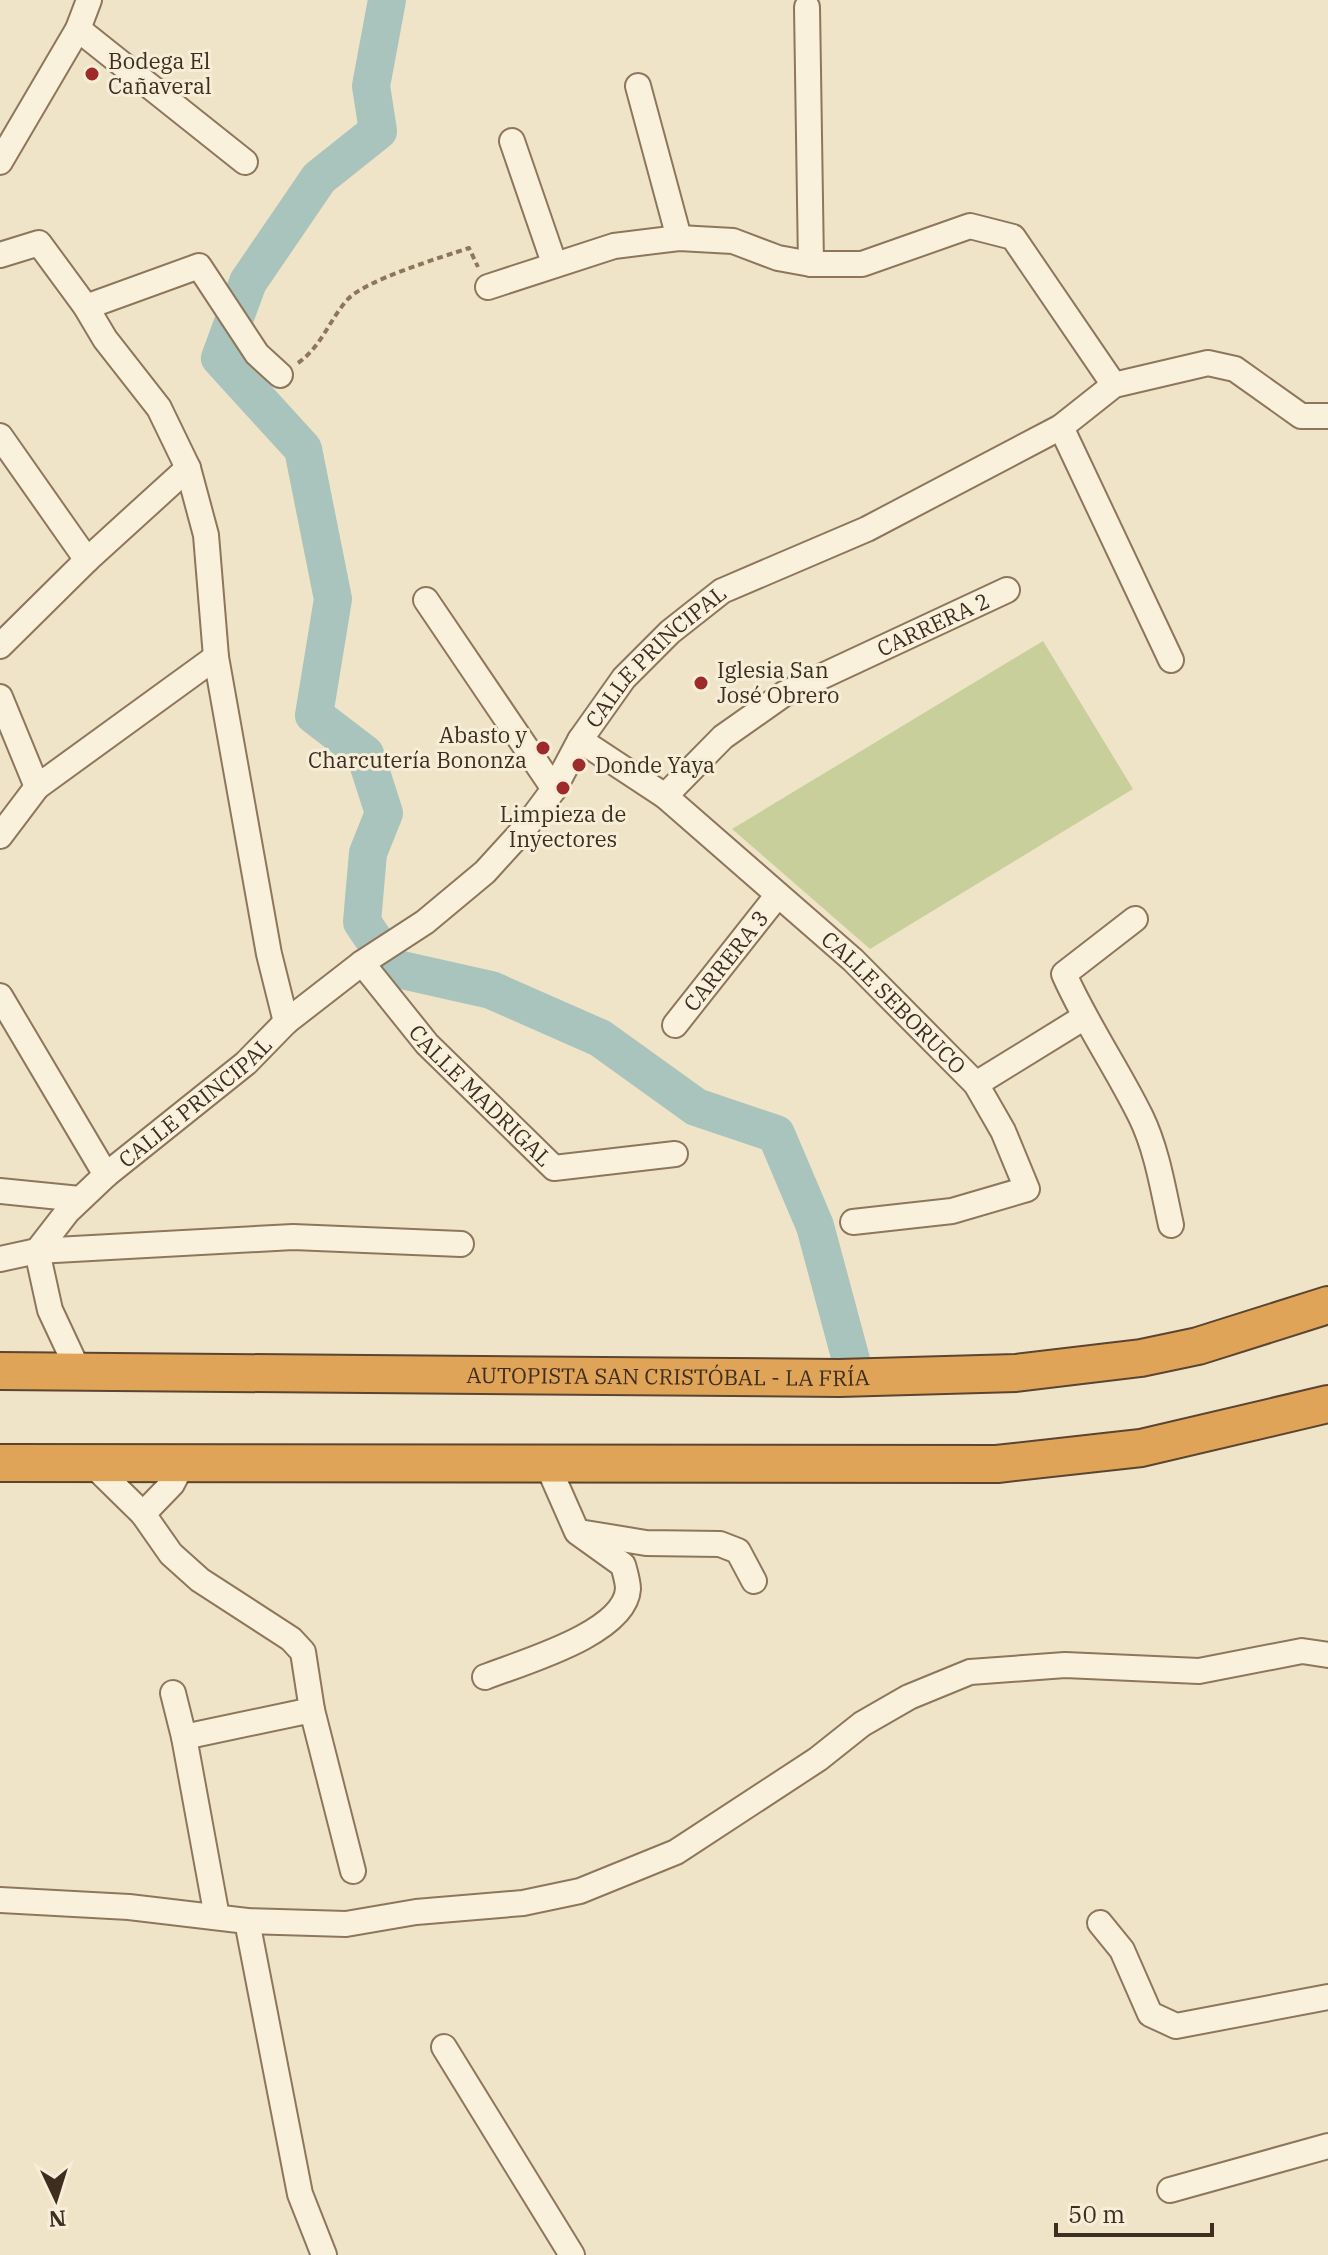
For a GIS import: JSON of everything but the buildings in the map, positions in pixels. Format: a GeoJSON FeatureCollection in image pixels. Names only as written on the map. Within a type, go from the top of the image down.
{"type":"FeatureCollection","features":[{"type":"Feature","properties":{"kind":"highway","name":"AUTOPISTA SAN CRISTÓBAL - LA FRÍA"},"geometry":{"type":"LineString","coordinates":[[0,1371],[839,1378],[1016,1373],[1141,1358],[1198,1346],[1328,1305]]}},
{"type":"Feature","properties":{"kind":"highway"},"geometry":{"type":"LineString","coordinates":[[0,1463],[997,1464],[1141,1448],[1328,1404]]}},
{"type":"Feature","properties":{"kind":"street"},"geometry":{"type":"LineString","coordinates":[[2,155],[78,29],[89,0]]}},
{"type":"Feature","properties":{"kind":"street"},"geometry":{"type":"LineString","coordinates":[[807,7],[811,264]]}},
{"type":"Feature","properties":{"kind":"street"},"geometry":{"type":"LineString","coordinates":[[78,29],[245,162]]}},
{"type":"Feature","properties":{"kind":"street"},"geometry":{"type":"LineString","coordinates":[[638,86],[679,238]]}},
{"type":"Feature","properties":{"kind":"street"},"geometry":{"type":"LineString","coordinates":[[512,141],[554,263]]}},
{"type":"Feature","properties":{"kind":"street"},"geometry":{"type":"LineString","coordinates":[[488,287],[614,246],[679,238],[733,241],[778,258],[811,264],[862,264],[970,226],[1013,237],[1114,385]]}},
{"type":"Feature","properties":{"kind":"street"},"geometry":{"type":"LineString","coordinates":[[0,255],[39,243],[86,307],[105,339],[159,408],[188,468],[206,535],[216,657],[269,954],[286,1022]]}},
{"type":"Feature","properties":{"kind":"street"},"geometry":{"type":"LineString","coordinates":[[86,307],[199,266],[257,354],[280,375]]}},
{"type":"Feature","properties":{"kind":"street","name":"CALLE PRINCIPAL"},"geometry":{"type":"LineString","coordinates":[[37,1251],[80,1199],[106,1175],[246,1063],[286,1022],[362,963],[425,922],[485,872],[525,828],[554,789],[580,740],[624,678],[670,632],[722,591],[867,529],[1061,427],[1114,385],[1208,363],[1235,369],[1301,416],[1328,416]]}},
{"type":"Feature","properties":{"kind":"street"},"geometry":{"type":"LineString","coordinates":[[1061,427],[1171,660]]}},
{"type":"Feature","properties":{"kind":"street"},"geometry":{"type":"LineString","coordinates":[[0,436],[87,560]]}},
{"type":"Feature","properties":{"kind":"street"},"geometry":{"type":"LineString","coordinates":[[0,646],[87,560],[188,468]]}},
{"type":"Feature","properties":{"kind":"street","name":"CARRERA 2"},"geometry":{"type":"LineString","coordinates":[[665,796],[723,737],[784,694],[1007,590]]}},
{"type":"Feature","properties":{"kind":"street"},"geometry":{"type":"LineString","coordinates":[[426,600],[554,789]]}},
{"type":"Feature","properties":{"kind":"street"},"geometry":{"type":"LineString","coordinates":[[0,836],[37,787],[216,657]]}},
{"type":"Feature","properties":{"kind":"street"},"geometry":{"type":"LineString","coordinates":[[0,697],[37,787]]}},
{"type":"Feature","properties":{"kind":"street","name":"CALLE SEBORUCO"},"geometry":{"type":"LineString","coordinates":[[580,740],[665,796],[853,960],[976,1084],[1003,1131],[1027,1189],[952,1211],[853,1222]]}},
{"type":"Feature","properties":{"kind":"street","name":"CARRERA 3"},"geometry":{"type":"LineString","coordinates":[[675,1025],[777,896]]}},
{"type":"Feature","properties":{"kind":"street"},"geometry":{"type":"LineString","coordinates":[[1135,919],[1064,974],[1083,1018],[1142,1118],[1159,1168],[1171,1225]]}},
{"type":"Feature","properties":{"kind":"street","name":"CALLE MADRIGAL"},"geometry":{"type":"LineString","coordinates":[[362,963],[427,1044],[554,1168],[675,1154]]}},
{"type":"Feature","properties":{"kind":"street"},"geometry":{"type":"LineString","coordinates":[[0,996],[106,1175]]}},
{"type":"Feature","properties":{"kind":"street"},"geometry":{"type":"LineString","coordinates":[[976,1084],[1083,1018]]}},
{"type":"Feature","properties":{"kind":"street"},"geometry":{"type":"LineString","coordinates":[[0,1191],[80,1199]]}},
{"type":"Feature","properties":{"kind":"street"},"geometry":{"type":"LineString","coordinates":[[0,1259],[37,1251],[293,1237],[461,1244]]}},
{"type":"Feature","properties":{"kind":"street"},"geometry":{"type":"LineString","coordinates":[[37,1251],[50,1310],[79,1372]]}},
{"type":"Feature","properties":{"kind":"street"},"geometry":{"type":"LineString","coordinates":[[91,1463],[143,1514],[171,1554],[200,1580],[291,1639],[303,1652],[312,1710],[353,1871]]}},
{"type":"Feature","properties":{"kind":"street"},"geometry":{"type":"LineString","coordinates":[[143,1514],[172,1484],[183,1463]]}},
{"type":"Feature","properties":{"kind":"street"},"geometry":{"type":"LineString","coordinates":[[485,1677],[582,1638],[618,1612],[628,1588],[623,1565],[577,1532],[547,1464]]}},
{"type":"Feature","properties":{"kind":"street"},"geometry":{"type":"LineString","coordinates":[[577,1532],[646,1543],[720,1544],[738,1551],[754,1581]]}},
{"type":"Feature","properties":{"kind":"street"},"geometry":{"type":"LineString","coordinates":[[0,1900],[76,1902],[247,1921],[346,1924],[416,1912],[523,1903],[580,1891],[676,1852],[818,1759],[862,1724],[909,1697],[970,1672],[1065,1665],[1199,1671],[1302,1651],[1328,1655]]}},
{"type":"Feature","properties":{"kind":"street"},"geometry":{"type":"LineString","coordinates":[[173,1693],[217,1917]]}},
{"type":"Feature","properties":{"kind":"street"},"geometry":{"type":"LineString","coordinates":[[184,1737],[312,1710]]}},
{"type":"Feature","properties":{"kind":"street"},"geometry":{"type":"LineString","coordinates":[[247,1921],[300,2194],[324,2255]]}},
{"type":"Feature","properties":{"kind":"street"},"geometry":{"type":"LineString","coordinates":[[1100,1923],[1122,1950],[1150,2014],[1176,2026],[1328,1997]]}},
{"type":"Feature","properties":{"kind":"street"},"geometry":{"type":"LineString","coordinates":[[444,2047],[572,2255]]}},
{"type":"Feature","properties":{"kind":"street"},"geometry":{"type":"LineString","coordinates":[[1170,2190],[1328,2146]]}},
{"type":"Feature","properties":{"kind":"path"},"geometry":{"type":"LineString","coordinates":[[280,375],[323,340],[350,296],[410,269],[469,248],[488,287]]}},
{"type":"Feature","properties":{"kind":"green space"},"geometry":{"type":"Polygon","coordinates":[[[1043,641],[1133,789],[870,949],[732,829],[1043,641]]]}},
{"type":"Feature","properties":{"kind":"waterway"},"geometry":{"type":"LineString","coordinates":[[387,0],[371,86],[378,131],[319,178],[248,282],[220,358],[303,449],[333,599],[314,715],[365,754],[384,813],[368,853],[362,922],[393,968],[491,990],[600,1038],[696,1107],[776,1134],[815,1226],[851,1360]]}},
{"type":"Feature","properties":{"kind":"place","name":"Bodega El Cañaveral"},"geometry":{"type":"Point","coordinates":[92,74]}},
{"type":"Feature","properties":{"kind":"place","name":"Iglesia San José Obrero"},"geometry":{"type":"Point","coordinates":[701,683]}},
{"type":"Feature","properties":{"kind":"place","name":"Abasto y Charcutería Bononza"},"geometry":{"type":"Point","coordinates":[543,748]}},
{"type":"Feature","properties":{"kind":"place","name":"Donde Yaya"},"geometry":{"type":"Point","coordinates":[579,765]}},
{"type":"Feature","properties":{"kind":"place","name":"Limpieza de Inyectores"},"geometry":{"type":"Point","coordinates":[563,788]}}]}
